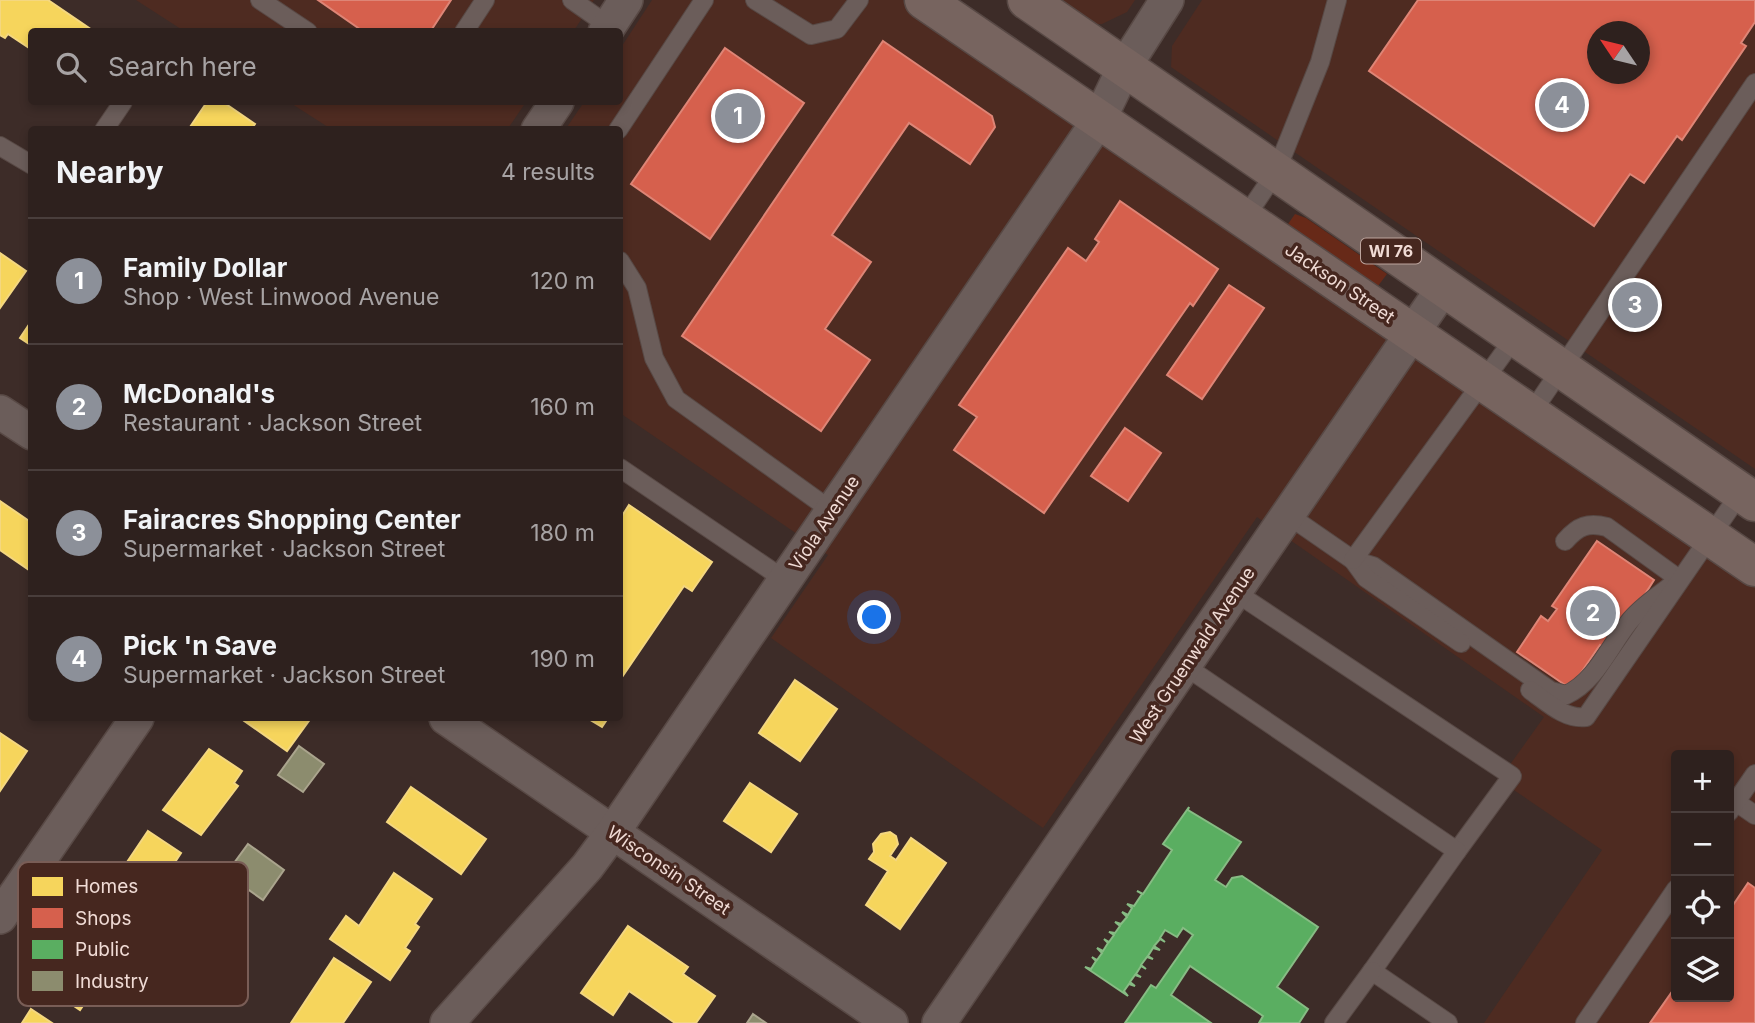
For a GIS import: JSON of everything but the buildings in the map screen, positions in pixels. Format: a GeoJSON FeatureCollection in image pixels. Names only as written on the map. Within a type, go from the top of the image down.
{"type":"FeatureCollection","features":[{"type":"Feature","properties":{"kind":"main road","name":"Jackson Street"},"geometry":{"type":"LineString","coordinates":[[924,0],[1755,567]]}},
{"type":"Feature","properties":{"kind":"main road","name":"WI 76"},"geometry":{"type":"LineString","coordinates":[[1027,0],[1748,497]]}},
{"type":"Feature","properties":{"kind":"street","name":"Viola Avenue"},"geometry":{"type":"LineString","coordinates":[[447,1023],[587,867],[613,832],[1099,120],[1125,66],[1167,0]]}},
{"type":"Feature","properties":{"kind":"street"},"geometry":{"type":"LineString","coordinates":[[541,126],[555,105]]}},
{"type":"Feature","properties":{"kind":"street","name":"West Gruenwald Avenue"},"geometry":{"type":"LineString","coordinates":[[939,1023],[1444,287]]}},
{"type":"Feature","properties":{"kind":"street"},"geometry":{"type":"LineString","coordinates":[[0,412],[28,430]]}},
{"type":"Feature","properties":{"kind":"street"},"geometry":{"type":"LineString","coordinates":[[38,862],[134,721]]}},
{"type":"Feature","properties":{"kind":"street","name":"Wisconsin Street"},"geometry":{"type":"LineString","coordinates":[[450,721],[891,1023]]}},
{"type":"Feature","properties":{"kind":"street"},"geometry":{"type":"LineString","coordinates":[[0,917],[18,891]]}},
{"type":"Feature","properties":{"kind":"lane"},"geometry":{"type":"LineString","coordinates":[[260,0],[302,28]]}},
{"type":"Feature","properties":{"kind":"lane"},"geometry":{"type":"LineString","coordinates":[[467,28],[485,0]]}},
{"type":"Feature","properties":{"kind":"lane"},"geometry":{"type":"LineString","coordinates":[[572,0],[613,19]]}},
{"type":"Feature","properties":{"kind":"lane"},"geometry":{"type":"LineString","coordinates":[[621,126],[704,0]]}},
{"type":"Feature","properties":{"kind":"lane"},"geometry":{"type":"LineString","coordinates":[[755,0],[811,35],[837,29],[859,0]]}},
{"type":"Feature","properties":{"kind":"lane"},"geometry":{"type":"LineString","coordinates":[[1244,219],[1276,172],[1320,62],[1337,0]]}},
{"type":"Feature","properties":{"kind":"lane"},"geometry":{"type":"LineString","coordinates":[[1530,415],[1755,83]]}},
{"type":"Feature","properties":{"kind":"lane"},"geometry":{"type":"LineString","coordinates":[[107,126],[121,105]]}},
{"type":"Feature","properties":{"kind":"lane"},"geometry":{"type":"LineString","coordinates":[[0,146],[28,163]]}},
{"type":"Feature","properties":{"kind":"lane"},"geometry":{"type":"LineString","coordinates":[[623,266],[637,288],[654,358],[676,399],[832,511]]}},
{"type":"Feature","properties":{"kind":"lane"},"geometry":{"type":"LineString","coordinates":[[1353,560],[1516,336]]}},
{"type":"Feature","properties":{"kind":"lane"},"geometry":{"type":"LineString","coordinates":[[623,470],[785,580]]}},
{"type":"Feature","properties":{"kind":"lane"},"geometry":{"type":"LineString","coordinates":[[1353,560],[1366,578],[1555,707],[1577,718],[1586,717],[1709,537],[1748,497]]}},
{"type":"Feature","properties":{"kind":"lane"},"geometry":{"type":"LineString","coordinates":[[1288,515],[1353,560],[1373,566],[1551,691],[1566,695],[1589,680],[1631,619],[1679,579]]}},
{"type":"Feature","properties":{"kind":"lane"},"geometry":{"type":"LineString","coordinates":[[1565,541],[1583,526],[1593,523],[1607,527],[1679,579]]}},
{"type":"Feature","properties":{"kind":"lane"},"geometry":{"type":"LineString","coordinates":[[1235,592],[1512,776],[1334,1023]]}},
{"type":"Feature","properties":{"kind":"lane"},"geometry":{"type":"LineString","coordinates":[[1185,666],[1457,851]]}},
{"type":"Feature","properties":{"kind":"lane"},"geometry":{"type":"LineString","coordinates":[[1734,804],[1755,774]]}},
{"type":"Feature","properties":{"kind":"lane"},"geometry":{"type":"LineString","coordinates":[[1734,808],[1755,815]]}},
{"type":"Feature","properties":{"kind":"lane"},"geometry":{"type":"LineString","coordinates":[[1585,1023],[1671,897]]}},
{"type":"Feature","properties":{"kind":"lane"},"geometry":{"type":"LineString","coordinates":[[1372,971],[1448,1023]]}},
{"type":"Feature","properties":{"kind":"shaded area"},"geometry":{"type":"Polygon","coordinates":[[[136,0],[594,0],[576,28],[179,28],[136,0]]]}},
{"type":"Feature","properties":{"kind":"shaded area"},"geometry":{"type":"Polygon","coordinates":[[[652,0],[903,0],[1755,586],[1755,1023],[1484,1023],[1602,850],[1499,780],[1544,717],[1257,517],[1043,828],[771,638],[828,555],[623,415],[623,126],[568,126],[582,105],[623,105],[623,44],[652,0]]]}},
{"type":"Feature","properties":{"kind":"shaded area"},"geometry":{"type":"Polygon","coordinates":[[[1055,0],[1135,0],[1127,12],[1102,24],[1093,24],[1055,0]]]}},
{"type":"Feature","properties":{"kind":"shaded area"},"geometry":{"type":"Polygon","coordinates":[[[1202,0],[1755,0],[1755,469],[1171,67],[1172,46],[1202,0]]]}},
{"type":"Feature","properties":{"kind":"shaded area"},"geometry":{"type":"Polygon","coordinates":[[[294,105],[524,105],[510,126],[326,126],[294,105]]]}},
{"type":"Feature","properties":{"kind":"shaded area"},"geometry":{"type":"Polygon","coordinates":[[[1295,214],[1306,218],[1387,274],[1378,286],[1288,224],[1295,214]]]}},
{"type":"Feature","properties":{"kind":"place","name":"Pick 'n Save"},"geometry":{"type":"Point","coordinates":[1562,105]}},
{"type":"Feature","properties":{"kind":"place","name":"Family Dollar"},"geometry":{"type":"Point","coordinates":[738,116]}},
{"type":"Feature","properties":{"kind":"place","name":"Fairacres Shopping Center"},"geometry":{"type":"Point","coordinates":[1635,305]}},
{"type":"Feature","properties":{"kind":"place","name":"McDonald's"},"geometry":{"type":"Point","coordinates":[1593,613]}}]}
